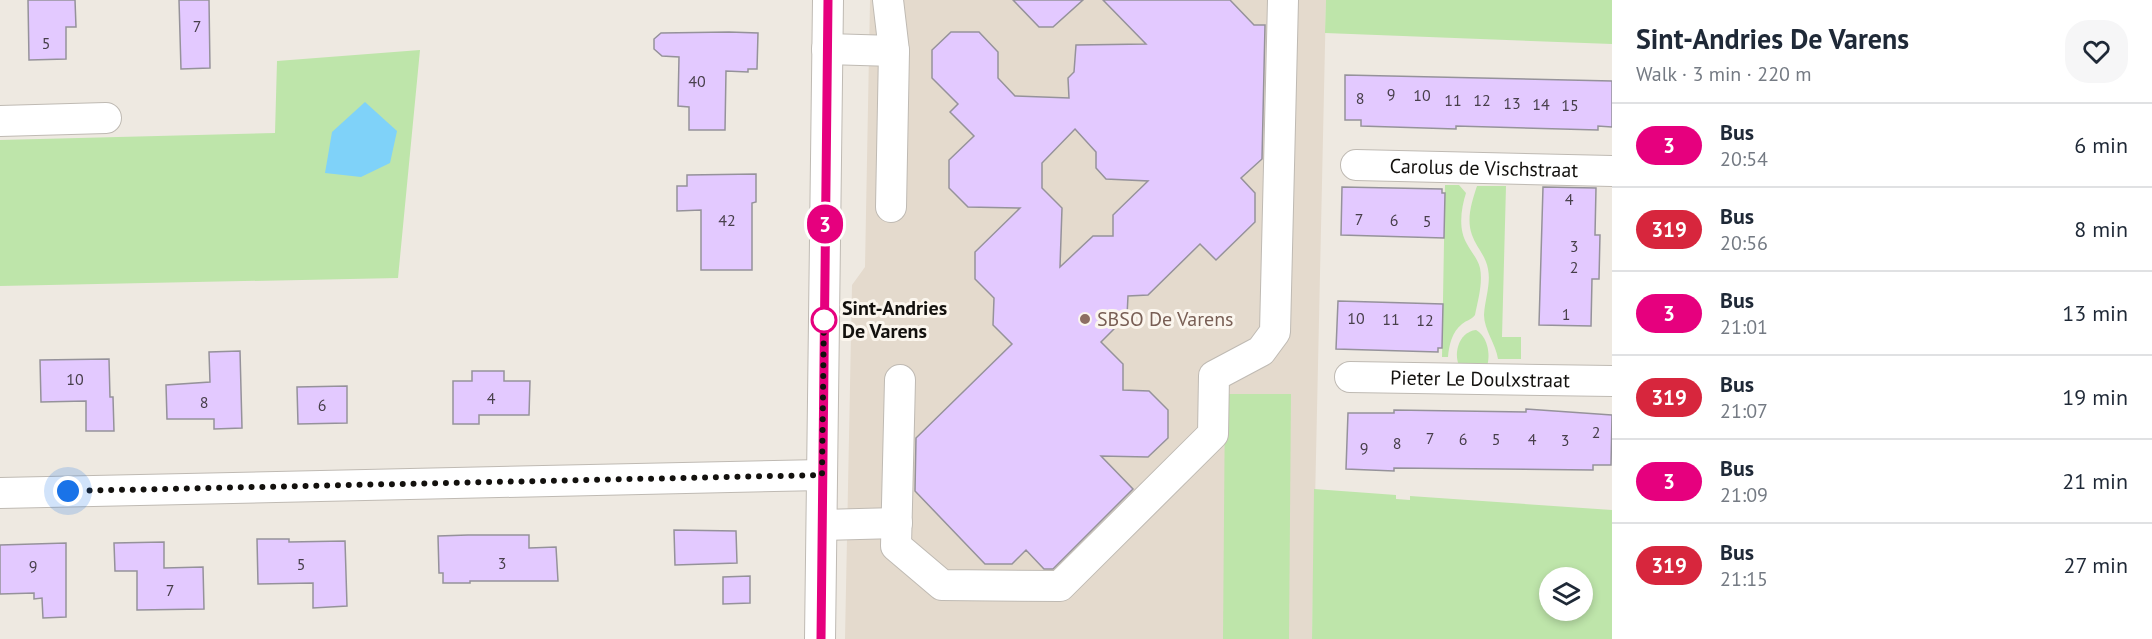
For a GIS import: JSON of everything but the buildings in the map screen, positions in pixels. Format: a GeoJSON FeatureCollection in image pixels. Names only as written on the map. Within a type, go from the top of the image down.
{"type":"FeatureCollection","features":[{"type":"Feature","properties":{"kind":"street"},"geometry":{"type":"LineString","coordinates":[[820,639],[828,0]]}},
{"type":"Feature","properties":{"kind":"street"},"geometry":{"type":"LineString","coordinates":[[888,0],[894,51],[891,207]]}},
{"type":"Feature","properties":{"kind":"street"},"geometry":{"type":"LineString","coordinates":[[900,380],[896,546],[942,585],[1060,586],[1213,434],[1214,376],[1260,351],[1275,332],[1283,0]]}},
{"type":"Feature","properties":{"kind":"street"},"geometry":{"type":"LineString","coordinates":[[828,49],[894,51]]}},
{"type":"Feature","properties":{"kind":"street"},"geometry":{"type":"LineString","coordinates":[[0,121],[106,118]]}},
{"type":"Feature","properties":{"kind":"street","name":"Carolus de Vischstraat"},"geometry":{"type":"LineString","coordinates":[[1356,165],[1612,171]]}},
{"type":"Feature","properties":{"kind":"street","name":"Pieter Le Doulxstraat"},"geometry":{"type":"LineString","coordinates":[[1350,377],[1612,381]]}},
{"type":"Feature","properties":{"kind":"street"},"geometry":{"type":"LineString","coordinates":[[0,493],[822,475]]}},
{"type":"Feature","properties":{"kind":"street"},"geometry":{"type":"LineString","coordinates":[[822,525],[897,523]]}},
{"type":"Feature","properties":{"kind":"shaded area","name":"SBSO De Varens"},"geometry":{"type":"Polygon","coordinates":[[[870,0],[1326,0],[1312,639],[845,639],[852,285],[865,267],[870,0]]]}},
{"type":"Feature","properties":{"kind":"green space"},"geometry":{"type":"Polygon","coordinates":[[[1326,0],[1612,0],[1612,44],[1325,33],[1326,0]]]}},
{"type":"Feature","properties":{"kind":"green space"},"geometry":{"type":"Polygon","coordinates":[[[420,50],[398,278],[0,286],[0,140],[275,133],[277,61],[420,50]]]}},
{"type":"Feature","properties":{"kind":"green space"},"geometry":{"type":"Polygon","coordinates":[[[1445,185],[1459,185],[1466,193],[1462,212],[1462,232],[1479,265],[1481,280],[1475,315],[1459,327],[1452,339],[1448,357],[1442,357],[1445,185]]]}},
{"type":"Feature","properties":{"kind":"green space"},"geometry":{"type":"Polygon","coordinates":[[[1477,186],[1506,186],[1502,337],[1521,337],[1521,359],[1498,359],[1486,326],[1484,315],[1489,275],[1485,260],[1470,229],[1470,216],[1477,186]]]}},
{"type":"Feature","properties":{"kind":"green space"},"geometry":{"type":"Polygon","coordinates":[[[1476,330],[1483,336],[1487,346],[1489,356],[1487,366],[1461,369],[1457,358],[1458,345],[1465,335],[1476,330]]]}},
{"type":"Feature","properties":{"kind":"green space"},"geometry":{"type":"Polygon","coordinates":[[[1225,394],[1291,394],[1289,639],[1223,639],[1225,394]]]}},
{"type":"Feature","properties":{"kind":"green space"},"geometry":{"type":"Polygon","coordinates":[[[1314,489],[1396,495],[1396,499],[1410,500],[1410,496],[1612,510],[1612,639],[1312,639],[1314,489]]]}},
{"type":"Feature","properties":{"kind":"water"},"geometry":{"type":"Polygon","coordinates":[[[365,102],[397,131],[390,163],[361,177],[325,173],[332,132],[365,102]]]}},
{"type":"Feature","properties":{"kind":"bus line","name":"3"},"geometry":{"type":"LineString","coordinates":[[821,639],[828,0]]}},
{"type":"Feature","properties":{"kind":"place","name":"SBSO De Varens"},"geometry":{"type":"Point","coordinates":[1085,319]}},
{"type":"Feature","properties":{"kind":"place","name":"Sint-Andries De Varens"},"geometry":{"type":"Point","coordinates":[824,320]}},
{"type":"Feature","properties":{"kind":"route"},"geometry":{"type":"LineString","coordinates":[[68,491],[822,475],[824,312],[824,320]]}}]}
